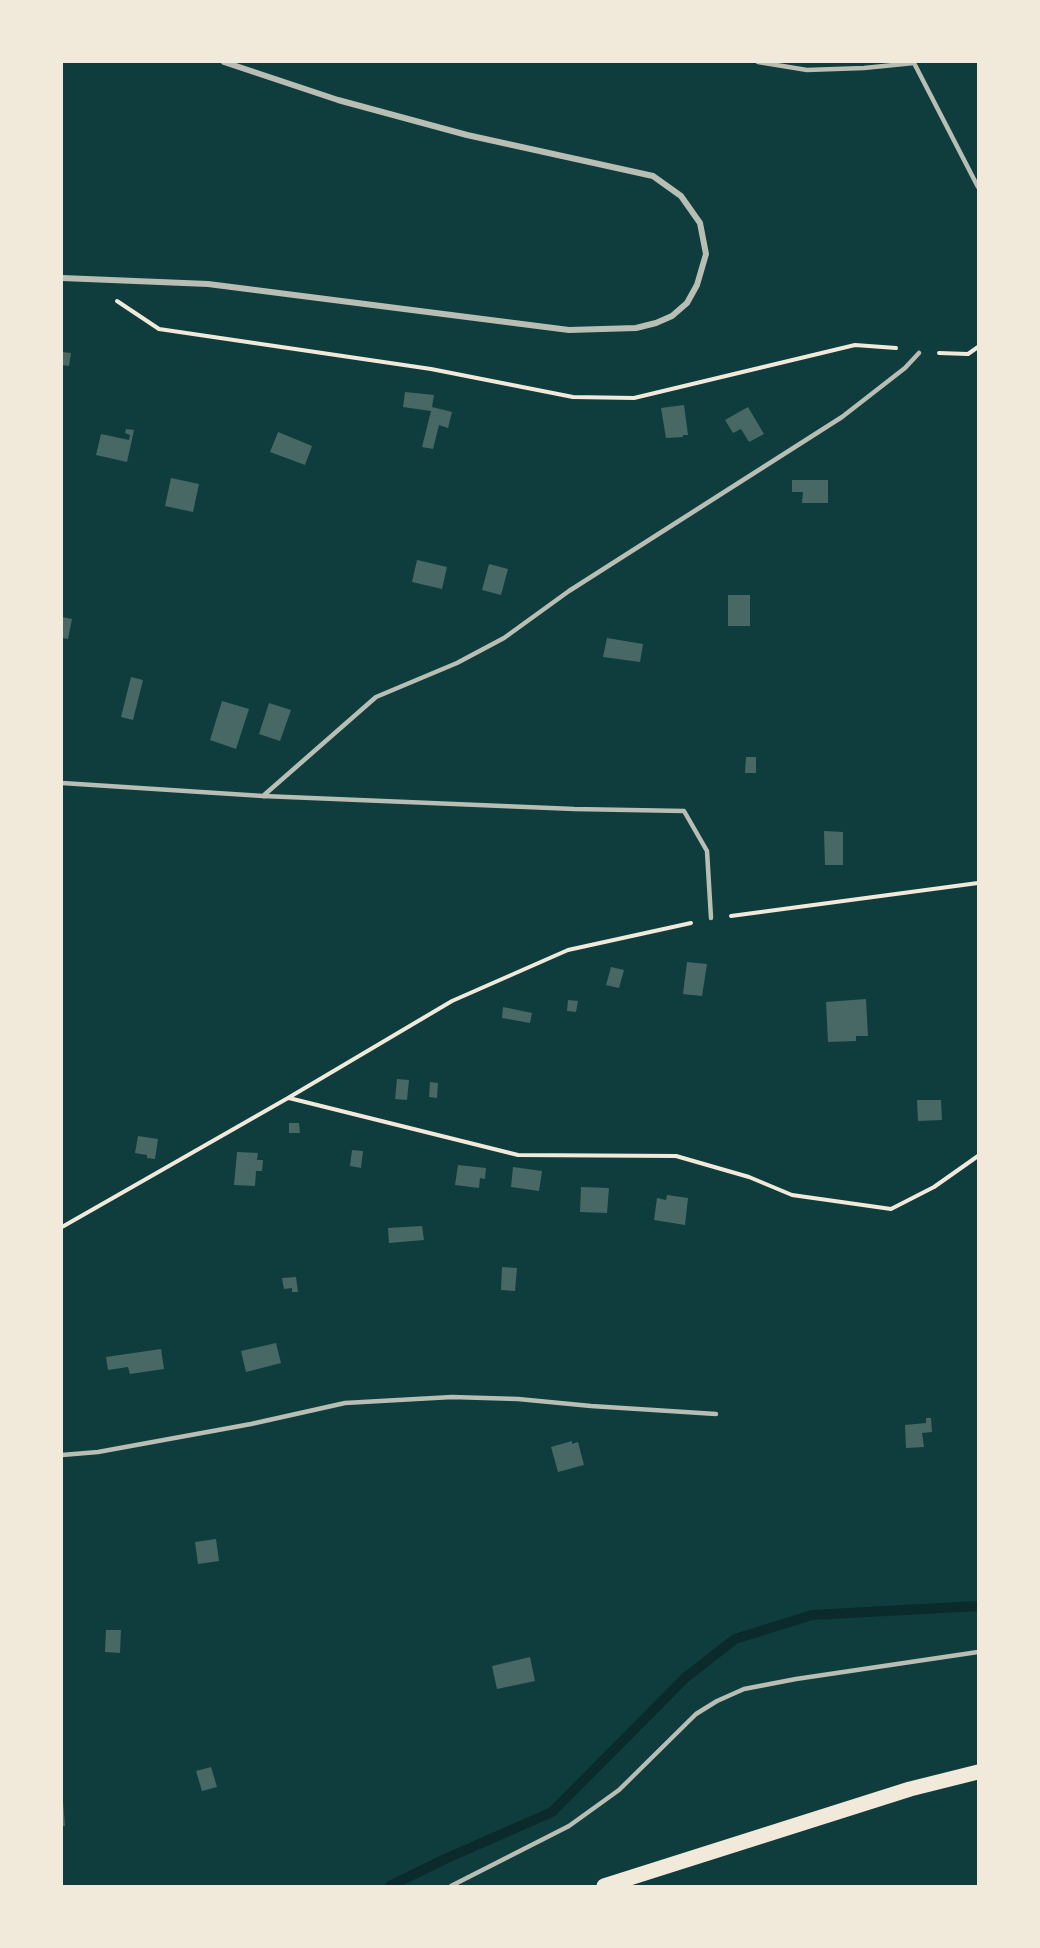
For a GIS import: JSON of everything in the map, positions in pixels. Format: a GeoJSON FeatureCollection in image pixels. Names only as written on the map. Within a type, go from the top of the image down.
{"type":"FeatureCollection","features":[{"type":"Feature","properties":{"kind":"main road"},"geometry":{"type":"LineString","coordinates":[[604,1887],[910,1789],[978,1772]]}},
{"type":"Feature","properties":{"kind":"street"},"geometry":{"type":"LineString","coordinates":[[62,278],[208,284],[569,330],[636,328],[656,323],[672,316],[687,303],[697,285],[706,254],[700,223],[681,196],[653,176],[467,135],[338,100],[224,62]]}},
{"type":"Feature","properties":{"kind":"lane"},"geometry":{"type":"LineString","coordinates":[[758,62],[807,69],[864,68],[914,63],[978,187]]}},
{"type":"Feature","properties":{"kind":"lane"},"geometry":{"type":"LineString","coordinates":[[263,796],[376,697],[457,663],[504,638],[569,591],[842,417],[905,368],[920,353]]}},
{"type":"Feature","properties":{"kind":"lane"},"geometry":{"type":"LineString","coordinates":[[62,783],[263,796],[574,809],[684,811],[707,851],[711,918]]}},
{"type":"Feature","properties":{"kind":"lane"},"geometry":{"type":"LineString","coordinates":[[62,1455],[99,1452],[251,1424],[345,1403],[452,1397],[518,1399],[716,1414]]}},
{"type":"Feature","properties":{"kind":"lane"},"geometry":{"type":"LineString","coordinates":[[452,1887],[570,1826],[619,1790],[696,1714],[717,1701],[754,1687],[978,1652]]}},
{"type":"Feature","properties":{"kind":"path"},"geometry":{"type":"LineString","coordinates":[[88,279],[123,306],[159,329],[431,369],[573,397],[634,398],[855,345],[887,346],[920,353],[968,354],[978,347]]}},
{"type":"Feature","properties":{"kind":"path"},"geometry":{"type":"LineString","coordinates":[[62,1227],[288,1098],[452,1000],[568,950],[711,918],[978,883]]}},
{"type":"Feature","properties":{"kind":"path"},"geometry":{"type":"LineString","coordinates":[[288,1098],[518,1155],[676,1156],[749,1177],[792,1195],[891,1209],[934,1187],[978,1156]]}},
{"type":"Feature","properties":{"kind":"building"},"geometry":{"type":"Polygon","coordinates":[[[62,352],[71,353],[69,366],[62,365],[62,352]]]}},
{"type":"Feature","properties":{"kind":"building"},"geometry":{"type":"Polygon","coordinates":[[[405,392],[434,395],[432,407],[452,412],[448,428],[439,425],[433,449],[422,447],[431,411],[403,407],[405,392]]]}},
{"type":"Feature","properties":{"kind":"building"},"geometry":{"type":"Polygon","coordinates":[[[684,405],[688,435],[666,438],[661,408],[684,405]]]}},
{"type":"Feature","properties":{"kind":"building"},"geometry":{"type":"Polygon","coordinates":[[[748,407],[764,434],[749,442],[741,429],[733,433],[725,420],[748,407]]]}},
{"type":"Feature","properties":{"kind":"building"},"geometry":{"type":"Polygon","coordinates":[[[126,429],[134,430],[127,462],[96,455],[101,434],[129,440],[130,435],[125,433],[126,429]]]}},
{"type":"Feature","properties":{"kind":"building"},"geometry":{"type":"Polygon","coordinates":[[[278,432],[312,446],[305,465],[270,452],[278,432]]]}},
{"type":"Feature","properties":{"kind":"building"},"geometry":{"type":"Polygon","coordinates":[[[171,478],[199,484],[193,512],[165,506],[171,478]]]}},
{"type":"Feature","properties":{"kind":"building"},"geometry":{"type":"Polygon","coordinates":[[[792,480],[828,480],[828,503],[802,503],[803,492],[792,492],[792,480]]]}},
{"type":"Feature","properties":{"kind":"building"},"geometry":{"type":"Polygon","coordinates":[[[417,560],[447,567],[442,589],[412,582],[417,560]]]}},
{"type":"Feature","properties":{"kind":"building"},"geometry":{"type":"Polygon","coordinates":[[[489,564],[508,569],[501,595],[482,590],[489,564]]]}},
{"type":"Feature","properties":{"kind":"building"},"geometry":{"type":"Polygon","coordinates":[[[728,595],[750,595],[750,626],[728,626],[728,595]]]}},
{"type":"Feature","properties":{"kind":"building"},"geometry":{"type":"Polygon","coordinates":[[[62,617],[72,619],[68,639],[62,638],[62,617]]]}},
{"type":"Feature","properties":{"kind":"building"},"geometry":{"type":"Polygon","coordinates":[[[607,638],[643,644],[640,662],[603,657],[607,638]]]}},
{"type":"Feature","properties":{"kind":"building"},"geometry":{"type":"Polygon","coordinates":[[[131,677],[143,680],[133,720],[121,717],[131,677]]]}},
{"type":"Feature","properties":{"kind":"building"},"geometry":{"type":"Polygon","coordinates":[[[222,701],[249,709],[236,749],[210,740],[222,701]]]}},
{"type":"Feature","properties":{"kind":"building"},"geometry":{"type":"Polygon","coordinates":[[[269,703],[291,710],[280,741],[259,734],[269,703]]]}},
{"type":"Feature","properties":{"kind":"building"},"geometry":{"type":"Polygon","coordinates":[[[746,757],[756,757],[756,773],[745,773],[746,757]]]}},
{"type":"Feature","properties":{"kind":"building"},"geometry":{"type":"Polygon","coordinates":[[[824,831],[843,832],[843,865],[825,865],[824,831]]]}},
{"type":"Feature","properties":{"kind":"building"},"geometry":{"type":"Polygon","coordinates":[[[687,962],[707,964],[702,996],[683,994],[687,962]]]}},
{"type":"Feature","properties":{"kind":"building"},"geometry":{"type":"Polygon","coordinates":[[[611,967],[624,970],[619,988],[606,985],[611,967]]]}},
{"type":"Feature","properties":{"kind":"building"},"geometry":{"type":"Polygon","coordinates":[[[866,999],[868,1036],[856,1036],[856,1041],[828,1042],[826,1002],[866,999]]]}},
{"type":"Feature","properties":{"kind":"building"},"geometry":{"type":"Polygon","coordinates":[[[568,1000],[578,1001],[576,1012],[567,1011],[568,1000]]]}},
{"type":"Feature","properties":{"kind":"building"},"geometry":{"type":"Polygon","coordinates":[[[503,1007],[532,1013],[530,1023],[502,1018],[503,1007]]]}},
{"type":"Feature","properties":{"kind":"building"},"geometry":{"type":"Polygon","coordinates":[[[397,1079],[409,1080],[407,1100],[395,1099],[397,1079]]]}},
{"type":"Feature","properties":{"kind":"building"},"geometry":{"type":"Polygon","coordinates":[[[430,1082],[438,1083],[437,1098],[429,1097],[430,1082]]]}},
{"type":"Feature","properties":{"kind":"building"},"geometry":{"type":"Polygon","coordinates":[[[917,1100],[941,1100],[942,1120],[918,1121],[917,1100]]]}},
{"type":"Feature","properties":{"kind":"building"},"geometry":{"type":"Polygon","coordinates":[[[289,1123],[299,1123],[300,1133],[289,1133],[289,1123]]]}},
{"type":"Feature","properties":{"kind":"building"},"geometry":{"type":"Polygon","coordinates":[[[138,1136],[158,1139],[155,1159],[135,1153],[138,1136]]]}},
{"type":"Feature","properties":{"kind":"building"},"geometry":{"type":"Polygon","coordinates":[[[352,1150],[363,1151],[361,1168],[350,1166],[352,1150]]]}},
{"type":"Feature","properties":{"kind":"building"},"geometry":{"type":"Polygon","coordinates":[[[237,1152],[258,1153],[257,1160],[263,1160],[262,1171],[256,1171],[255,1186],[234,1185],[237,1152]]]}},
{"type":"Feature","properties":{"kind":"building"},"geometry":{"type":"Polygon","coordinates":[[[458,1165],[486,1168],[485,1179],[480,1178],[479,1188],[455,1185],[458,1165]]]}},
{"type":"Feature","properties":{"kind":"building"},"geometry":{"type":"Polygon","coordinates":[[[513,1167],[542,1171],[539,1191],[511,1187],[513,1167]]]}},
{"type":"Feature","properties":{"kind":"building"},"geometry":{"type":"Polygon","coordinates":[[[581,1187],[609,1188],[607,1213],[580,1212],[581,1187]]]}},
{"type":"Feature","properties":{"kind":"building"},"geometry":{"type":"Polygon","coordinates":[[[667,1195],[688,1198],[685,1225],[654,1220],[657,1198],[666,1200],[667,1195]]]}},
{"type":"Feature","properties":{"kind":"building"},"geometry":{"type":"Polygon","coordinates":[[[422,1226],[424,1240],[389,1243],[388,1228],[422,1226]]]}},
{"type":"Feature","properties":{"kind":"building"},"geometry":{"type":"Polygon","coordinates":[[[502,1267],[517,1268],[515,1291],[501,1290],[502,1267]]]}},
{"type":"Feature","properties":{"kind":"building"},"geometry":{"type":"Polygon","coordinates":[[[296,1277],[298,1292],[292,1292],[292,1288],[284,1289],[282,1278],[296,1277]]]}},
{"type":"Feature","properties":{"kind":"building"},"geometry":{"type":"Polygon","coordinates":[[[276,1343],[281,1363],[246,1372],[241,1351],[276,1343]]]}},
{"type":"Feature","properties":{"kind":"building"},"geometry":{"type":"Polygon","coordinates":[[[161,1349],[164,1369],[130,1374],[128,1367],[108,1370],[106,1357],[161,1349]]]}},
{"type":"Feature","properties":{"kind":"building"},"geometry":{"type":"Polygon","coordinates":[[[926,1418],[931,1418],[932,1432],[922,1433],[924,1447],[906,1448],[905,1425],[926,1423],[926,1418]]]}},
{"type":"Feature","properties":{"kind":"building"},"geometry":{"type":"Polygon","coordinates":[[[572,1441],[572,1444],[578,1442],[584,1465],[558,1472],[551,1447],[572,1441]]]}},
{"type":"Feature","properties":{"kind":"building"},"geometry":{"type":"Polygon","coordinates":[[[216,1539],[219,1561],[198,1564],[195,1542],[216,1539]]]}},
{"type":"Feature","properties":{"kind":"building"},"geometry":{"type":"Polygon","coordinates":[[[106,1630],[121,1630],[120,1653],[105,1652],[106,1630]]]}},
{"type":"Feature","properties":{"kind":"building"},"geometry":{"type":"Polygon","coordinates":[[[530,1657],[535,1681],[497,1689],[492,1666],[530,1657]]]}},
{"type":"Feature","properties":{"kind":"building"},"geometry":{"type":"Polygon","coordinates":[[[211,1767],[217,1787],[202,1791],[196,1771],[211,1767]]]}},
{"type":"Feature","properties":{"kind":"building"},"geometry":{"type":"Polygon","coordinates":[[[63,1801],[65,1826],[62,1826],[63,1801]]]}},
{"type":"Feature","properties":{"kind":"waterway"},"geometry":{"type":"LineString","coordinates":[[390,1886],[552,1812],[685,1678],[735,1639],[812,1615],[978,1606]]}}]}
